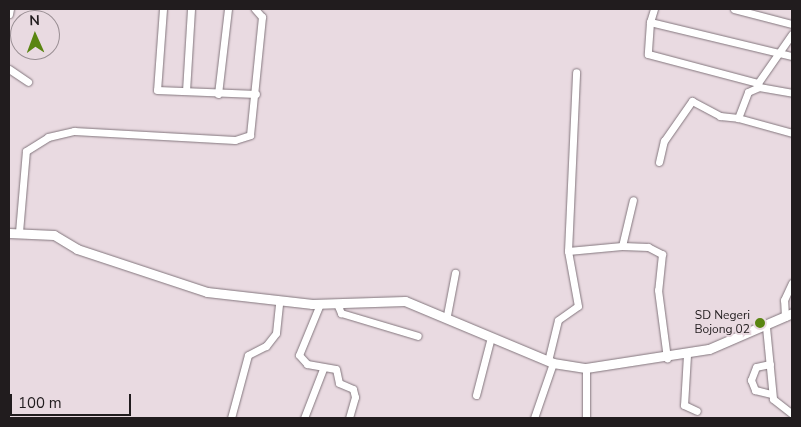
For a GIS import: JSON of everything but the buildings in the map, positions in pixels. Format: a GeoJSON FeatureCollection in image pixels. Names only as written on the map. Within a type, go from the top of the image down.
{"type":"FeatureCollection","features":[{"type":"Feature","properties":{"kind":"street"},"geometry":{"type":"LineString","coordinates":[[9,14],[10,9]]}},
{"type":"Feature","properties":{"kind":"street"},"geometry":{"type":"LineString","coordinates":[[163,9],[157,90],[218,94],[256,94]]}},
{"type":"Feature","properties":{"kind":"street"},"geometry":{"type":"LineString","coordinates":[[186,91],[191,9]]}},
{"type":"Feature","properties":{"kind":"street"},"geometry":{"type":"LineString","coordinates":[[218,94],[228,9]]}},
{"type":"Feature","properties":{"kind":"street"},"geometry":{"type":"LineString","coordinates":[[19,232],[25,158],[30,146],[74,131],[244,138],[253,129],[256,94],[262,17],[255,9]]}},
{"type":"Feature","properties":{"kind":"street"},"geometry":{"type":"LineString","coordinates":[[654,9],[650,22],[648,54],[792,93]]}},
{"type":"Feature","properties":{"kind":"street"},"geometry":{"type":"LineString","coordinates":[[734,9],[792,24]]}},
{"type":"Feature","properties":{"kind":"street"},"geometry":{"type":"LineString","coordinates":[[650,22],[792,56]]}},
{"type":"Feature","properties":{"kind":"street"},"geometry":{"type":"LineString","coordinates":[[738,118],[748,92],[758,85],[792,34]]}},
{"type":"Feature","properties":{"kind":"street"},"geometry":{"type":"LineString","coordinates":[[9,69],[28,82]]}},
{"type":"Feature","properties":{"kind":"street"},"geometry":{"type":"LineString","coordinates":[[534,418],[551,362],[558,320],[578,309],[568,251],[576,72]]}},
{"type":"Feature","properties":{"kind":"street"},"geometry":{"type":"LineString","coordinates":[[660,162],[664,141],[692,101],[729,119],[738,118],[792,133]]}},
{"type":"Feature","properties":{"kind":"street"},"geometry":{"type":"LineString","coordinates":[[622,246],[633,200]]}},
{"type":"Feature","properties":{"kind":"street"},"geometry":{"type":"LineString","coordinates":[[9,233],[54,234],[77,249],[207,292],[279,302],[320,304],[405,301],[446,315],[491,337],[551,362],[586,368],[687,355],[766,327],[789,315],[784,300],[792,283]]}},
{"type":"Feature","properties":{"kind":"street"},"geometry":{"type":"LineString","coordinates":[[568,251],[622,246],[648,246],[662,254],[658,290],[667,358]]}},
{"type":"Feature","properties":{"kind":"street"},"geometry":{"type":"LineString","coordinates":[[446,315],[456,273]]}},
{"type":"Feature","properties":{"kind":"street"},"geometry":{"type":"LineString","coordinates":[[231,418],[248,355],[261,351],[276,332],[279,302]]}},
{"type":"Feature","properties":{"kind":"street"},"geometry":{"type":"LineString","coordinates":[[320,304],[299,355],[307,364],[323,369],[336,369],[339,383],[354,391],[349,418]]}},
{"type":"Feature","properties":{"kind":"street"},"geometry":{"type":"LineString","coordinates":[[342,304],[338,306],[341,314],[418,336]]}},
{"type":"Feature","properties":{"kind":"street"},"geometry":{"type":"LineString","coordinates":[[766,327],[771,394],[776,404],[792,414]]}},
{"type":"Feature","properties":{"kind":"street"},"geometry":{"type":"LineString","coordinates":[[476,395],[491,337]]}},
{"type":"Feature","properties":{"kind":"street"},"geometry":{"type":"LineString","coordinates":[[687,355],[684,405],[697,411]]}},
{"type":"Feature","properties":{"kind":"street"},"geometry":{"type":"LineString","coordinates":[[770,364],[756,367],[750,380],[755,390],[771,394]]}},
{"type":"Feature","properties":{"kind":"street"},"geometry":{"type":"LineString","coordinates":[[586,368],[586,418]]}},
{"type":"Feature","properties":{"kind":"street"},"geometry":{"type":"LineString","coordinates":[[304,418],[323,369]]}},
{"type":"Feature","properties":{"kind":"place","name":"SD Negeri Bojong 02"},"geometry":{"type":"Point","coordinates":[760,323]}}]}
